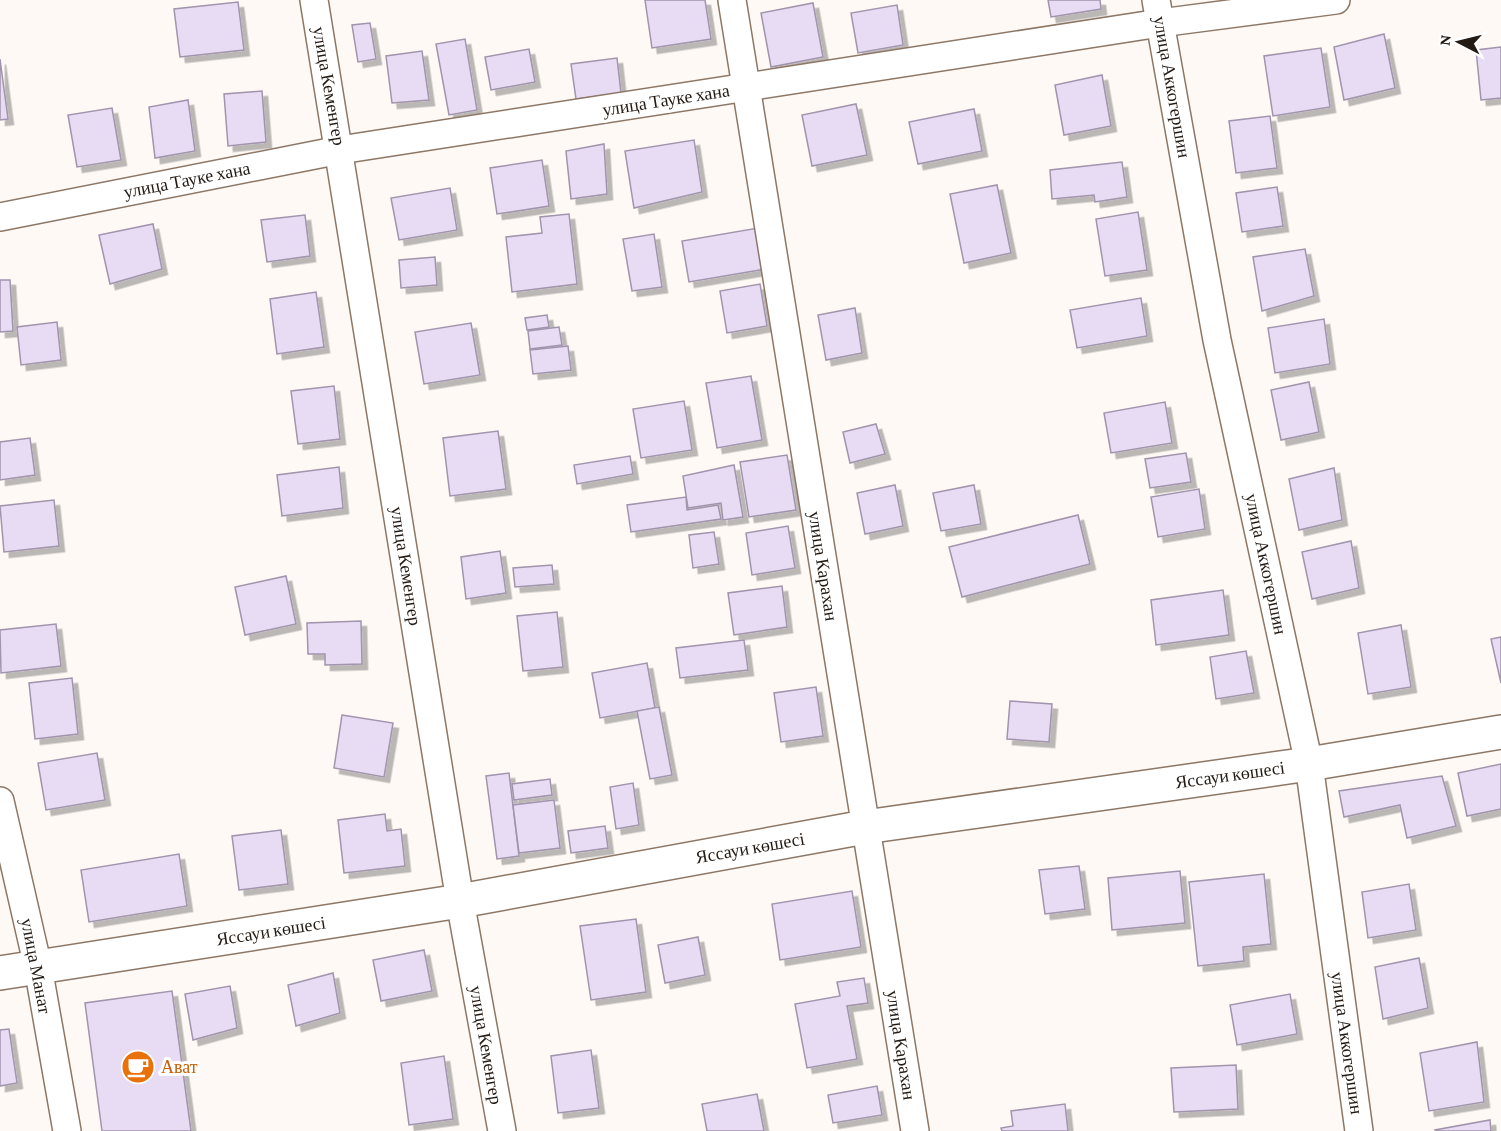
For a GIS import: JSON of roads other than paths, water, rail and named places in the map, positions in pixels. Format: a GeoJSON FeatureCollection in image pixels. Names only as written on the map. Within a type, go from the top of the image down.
{"type":"FeatureCollection","features":[{"type":"Feature","properties":{"kind":"main road","name":"Яссауи көшесі"},"geometry":{"type":"LineString","coordinates":[[0,973],[460,901],[865,827],[1309,764],[1501,732]]}},
{"type":"Feature","properties":{"kind":"street","name":"улица Кеменгер"},"geometry":{"type":"LineString","coordinates":[[314,0],[460,901],[502,1131]]}},
{"type":"Feature","properties":{"kind":"street","name":"улица Карахан"},"geometry":{"type":"LineString","coordinates":[[732,0],[915,1131]]}},
{"type":"Feature","properties":{"kind":"street","name":"улица Тауке хана"},"geometry":{"type":"LineString","coordinates":[[0,217],[340,150],[747,88],[1158,12],[1336,0]]}},
{"type":"Feature","properties":{"kind":"street","name":"улица Аккогершин"},"geometry":{"type":"LineString","coordinates":[[1158,12],[1217,340],[1309,764],[1359,1131]]}},
{"type":"Feature","properties":{"kind":"street","name":"улица Манат"},"geometry":{"type":"LineString","coordinates":[[0,801],[38,967],[67,1131]]}},
{"type":"Feature","properties":{"kind":"place","name":"Ават"},"geometry":{"type":"Point","coordinates":[138,1067]}}]}
